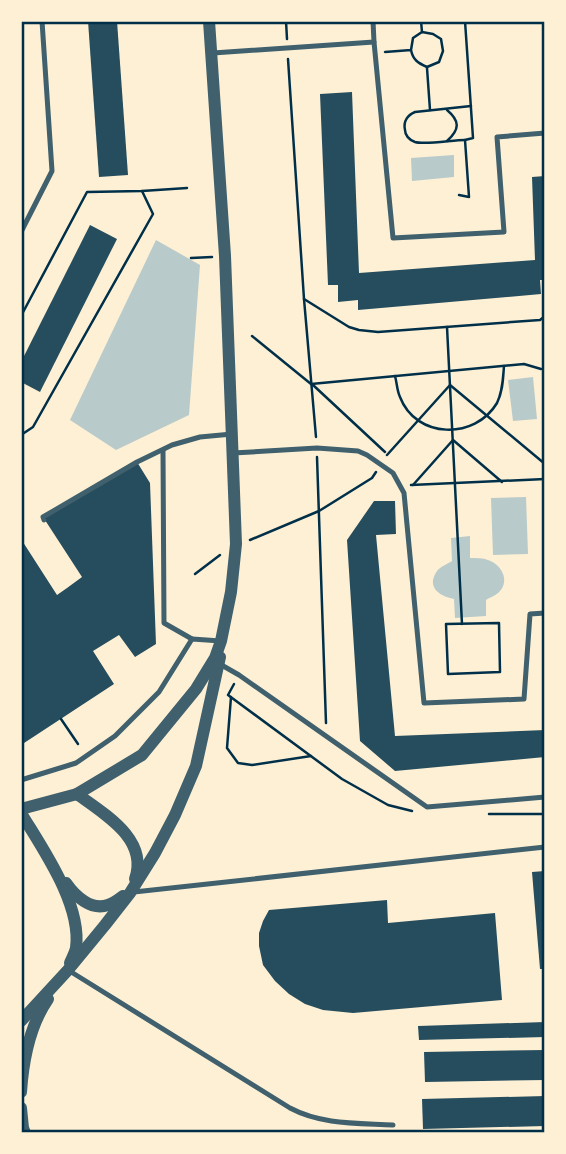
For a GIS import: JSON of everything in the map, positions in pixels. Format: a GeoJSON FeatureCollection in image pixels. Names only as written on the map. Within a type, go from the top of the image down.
{"type":"FeatureCollection","features":[{"type":"Feature","properties":{"kind":"street"},"geometry":{"type":"LineString","coordinates":[[21,1021],[68,970],[130,893],[175,815],[196,766],[226,622],[236,544],[225,256],[209,21]]}},
{"type":"Feature","properties":{"kind":"street"},"geometry":{"type":"LineString","coordinates":[[21,1092],[28,1045],[44,1006],[68,970],[76,948],[75,924],[65,892],[21,811],[77,794],[142,755],[196,689],[215,658],[226,622]]}},
{"type":"Feature","properties":{"kind":"street"},"geometry":{"type":"LineString","coordinates":[[53,866],[71,890],[88,905],[107,906],[130,893],[137,873],[137,854],[129,838],[115,822],[77,794]]}},
{"type":"Feature","properties":{"kind":"street"},"geometry":{"type":"LineString","coordinates":[[21,1108],[25,1133]]}},
{"type":"Feature","properties":{"kind":"lane"},"geometry":{"type":"LineString","coordinates":[[21,232],[52,171],[42,21]]}},
{"type":"Feature","properties":{"kind":"lane"},"geometry":{"type":"LineString","coordinates":[[373,21],[393,238],[504,232],[497,137],[545,133]]}},
{"type":"Feature","properties":{"kind":"lane"},"geometry":{"type":"LineString","coordinates":[[212,53],[374,42]]}},
{"type":"Feature","properties":{"kind":"lane"},"geometry":{"type":"LineString","coordinates":[[44,520],[43,517],[90,489],[172,445],[200,437],[232,434]]}},
{"type":"Feature","properties":{"kind":"lane"},"geometry":{"type":"LineString","coordinates":[[233,453],[317,448],[358,451],[393,473],[404,493],[424,703],[524,699],[530,614],[545,613]]}},
{"type":"Feature","properties":{"kind":"lane"},"geometry":{"type":"LineString","coordinates":[[163,450],[164,623],[192,639],[221,642]]}},
{"type":"Feature","properties":{"kind":"lane"},"geometry":{"type":"LineString","coordinates":[[21,780],[76,763],[115,736],[159,692],[192,639]]}},
{"type":"Feature","properties":{"kind":"lane"},"geometry":{"type":"LineString","coordinates":[[218,663],[428,807],[545,797]]}},
{"type":"Feature","properties":{"kind":"lane"},"geometry":{"type":"LineString","coordinates":[[130,893],[545,847]]}},
{"type":"Feature","properties":{"kind":"lane"},"geometry":{"type":"LineString","coordinates":[[68,970],[304,1116],[319,1120],[393,1125]]}},
{"type":"Feature","properties":{"kind":"path"},"geometry":{"type":"LineString","coordinates":[[286,21],[304,299],[317,448],[327,737]]}},
{"type":"Feature","properties":{"kind":"path"},"geometry":{"type":"LineString","coordinates":[[421,21],[422,32]]}},
{"type":"Feature","properties":{"kind":"path"},"geometry":{"type":"LineString","coordinates":[[465,21],[471,106],[473,138],[416,143],[408,139],[405,123],[409,115],[415,112],[471,106]]}},
{"type":"Feature","properties":{"kind":"path"},"geometry":{"type":"LineString","coordinates":[[422,32],[441,39],[443,51],[439,62],[427,66],[418,62],[412,56],[411,50],[413,38],[422,32]]}},
{"type":"Feature","properties":{"kind":"path"},"geometry":{"type":"LineString","coordinates":[[375,53],[411,50]]}},
{"type":"Feature","properties":{"kind":"path"},"geometry":{"type":"LineString","coordinates":[[427,66],[430,110]]}},
{"type":"Feature","properties":{"kind":"path"},"geometry":{"type":"LineString","coordinates":[[446,109],[455,117],[457,125],[455,134],[447,141]]}},
{"type":"Feature","properties":{"kind":"path"},"geometry":{"type":"LineString","coordinates":[[459,195],[469,197],[465,140]]}},
{"type":"Feature","properties":{"kind":"path"},"geometry":{"type":"LineString","coordinates":[[21,316],[87,192],[187,188]]}},
{"type":"Feature","properties":{"kind":"path"},"geometry":{"type":"LineString","coordinates":[[21,435],[33,427],[153,214],[142,191]]}},
{"type":"Feature","properties":{"kind":"path"},"geometry":{"type":"LineString","coordinates":[[304,299],[349,327],[378,332],[540,320],[545,316]]}},
{"type":"Feature","properties":{"kind":"path"},"geometry":{"type":"LineString","coordinates":[[447,327],[462,624]]}},
{"type":"Feature","properties":{"kind":"path"},"geometry":{"type":"LineString","coordinates":[[252,337],[311,384],[387,454],[450,385]]}},
{"type":"Feature","properties":{"kind":"path"},"geometry":{"type":"LineString","coordinates":[[311,384],[524,363],[541,369]]}},
{"type":"Feature","properties":{"kind":"path"},"geometry":{"type":"LineString","coordinates":[[395,376],[400,397],[409,412],[418,420],[438,429],[453,430],[472,426],[487,416],[497,402],[503,386],[503,366]]}},
{"type":"Feature","properties":{"kind":"path"},"geometry":{"type":"LineString","coordinates":[[450,385],[545,464]]}},
{"type":"Feature","properties":{"kind":"path"},"geometry":{"type":"LineString","coordinates":[[453,440],[502,482]]}},
{"type":"Feature","properties":{"kind":"path"},"geometry":{"type":"LineString","coordinates":[[413,485],[453,440]]}},
{"type":"Feature","properties":{"kind":"path"},"geometry":{"type":"LineString","coordinates":[[194,575],[236,544],[257,538],[319,511],[372,478],[381,464]]}},
{"type":"Feature","properties":{"kind":"path"},"geometry":{"type":"LineString","coordinates":[[401,485],[545,479]]}},
{"type":"Feature","properties":{"kind":"path"},"geometry":{"type":"LineString","coordinates":[[499,623],[500,672],[448,674],[446,624],[462,624],[499,623]]}},
{"type":"Feature","properties":{"kind":"path"},"geometry":{"type":"LineString","coordinates":[[231,697],[227,748],[238,764],[252,765],[311,756]]}},
{"type":"Feature","properties":{"kind":"path"},"geometry":{"type":"LineString","coordinates":[[61,719],[78,744]]}},
{"type":"Feature","properties":{"kind":"shaded area"},"geometry":{"type":"Polygon","coordinates":[[[454,155],[454,177],[412,181],[411,158],[454,155]]]}},
{"type":"Feature","properties":{"kind":"shaded area"},"geometry":{"type":"Polygon","coordinates":[[[156,240],[200,265],[189,415],[116,450],[70,420],[156,240]]]}},
{"type":"Feature","properties":{"kind":"shaded area"},"geometry":{"type":"Polygon","coordinates":[[[533,377],[537,419],[513,421],[508,380],[533,377]]]}},
{"type":"Feature","properties":{"kind":"shaded area"},"geometry":{"type":"Polygon","coordinates":[[[526,497],[528,554],[493,555],[491,498],[526,497]]]}},
{"type":"Feature","properties":{"kind":"shaded area"},"geometry":{"type":"Polygon","coordinates":[[[470,536],[470,558],[493,562],[503,573],[504,582],[498,593],[486,600],[486,616],[455,618],[454,599],[439,593],[433,582],[438,570],[452,561],[451,538],[470,536]]]}},
{"type":"Feature","properties":{"kind":"building"},"geometry":{"type":"Polygon","coordinates":[[[88,21],[117,21],[128,175],[99,177],[88,21]]]}},
{"type":"Feature","properties":{"kind":"building"},"geometry":{"type":"Polygon","coordinates":[[[352,92],[359,273],[535,260],[532,177],[545,176],[545,280],[540,280],[541,294],[358,310],[358,300],[338,302],[338,285],[328,285],[320,94],[352,92]]]}},
{"type":"Feature","properties":{"kind":"building"},"geometry":{"type":"Polygon","coordinates":[[[90,225],[117,239],[40,392],[21,382],[21,362],[90,225]]]}},
{"type":"Feature","properties":{"kind":"building"},"geometry":{"type":"Polygon","coordinates":[[[137,462],[150,483],[156,644],[135,657],[119,635],[93,651],[114,684],[21,745],[21,539],[57,595],[82,577],[43,517],[137,462]]]}},
{"type":"Feature","properties":{"kind":"building"},"geometry":{"type":"Polygon","coordinates":[[[374,501],[395,501],[396,534],[376,535],[395,736],[545,730],[545,757],[395,771],[360,741],[347,540],[374,501]]]}},
{"type":"Feature","properties":{"kind":"building"},"geometry":{"type":"Polygon","coordinates":[[[545,871],[545,969],[540,969],[532,872],[545,871]]]}},
{"type":"Feature","properties":{"kind":"building"},"geometry":{"type":"Polygon","coordinates":[[[387,900],[388,923],[495,913],[502,1000],[353,1013],[323,1010],[305,1004],[289,994],[263,965],[259,933],[269,910],[387,900]]]}},
{"type":"Feature","properties":{"kind":"building"},"geometry":{"type":"Polygon","coordinates":[[[545,1022],[545,1037],[419,1040],[418,1026],[545,1022]]]}},
{"type":"Feature","properties":{"kind":"building"},"geometry":{"type":"Polygon","coordinates":[[[545,1050],[545,1080],[425,1082],[424,1052],[545,1050]]]}},
{"type":"Feature","properties":{"kind":"building"},"geometry":{"type":"Polygon","coordinates":[[[545,1096],[545,1126],[423,1129],[422,1099],[545,1096]]]}}]}
